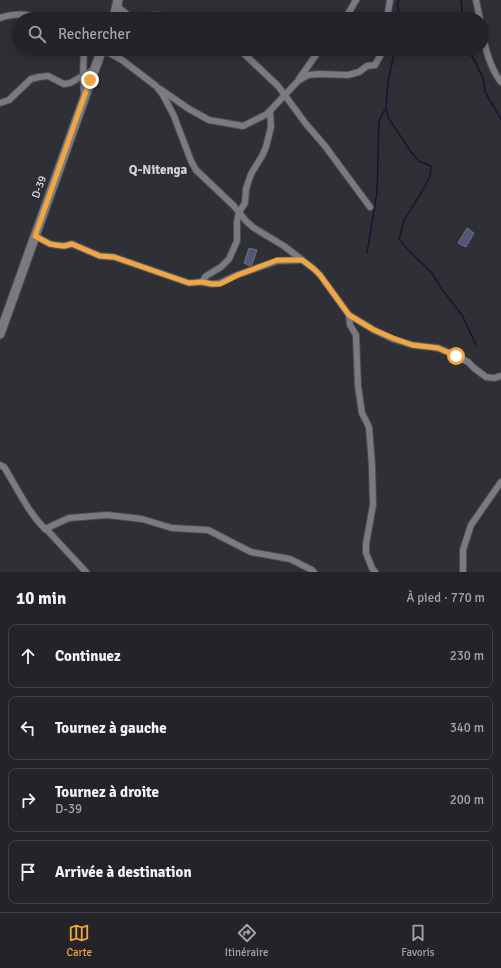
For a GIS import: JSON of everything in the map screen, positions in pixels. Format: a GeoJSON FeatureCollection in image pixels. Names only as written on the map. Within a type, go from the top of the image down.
{"type":"FeatureCollection","features":[{"type":"Feature","properties":{"kind":"main road","name":"D-39"},"geometry":{"type":"LineString","coordinates":[[0,334],[99,56]]}},
{"type":"Feature","properties":{"kind":"street"},"geometry":{"type":"LineString","coordinates":[[349,12],[356,0]]}},
{"type":"Feature","properties":{"kind":"street"},"geometry":{"type":"LineString","coordinates":[[387,12],[390,0]]}},
{"type":"Feature","properties":{"kind":"street"},"geometry":{"type":"LineString","coordinates":[[476,0],[479,12]]}},
{"type":"Feature","properties":{"kind":"street"},"geometry":{"type":"LineString","coordinates":[[117,3],[125,12]]}},
{"type":"Feature","properties":{"kind":"street"},"geometry":{"type":"LineString","coordinates":[[0,18],[12,15]]}},
{"type":"Feature","properties":{"kind":"street"},"geometry":{"type":"LineString","coordinates":[[84,56],[83,75],[85,97]]}},
{"type":"Feature","properties":{"kind":"street"},"geometry":{"type":"LineString","coordinates":[[115,56],[188,109],[209,120],[243,126],[267,114],[298,81],[315,56]]}},
{"type":"Feature","properties":{"kind":"street"},"geometry":{"type":"LineString","coordinates":[[246,56],[278,86],[370,207]]}},
{"type":"Feature","properties":{"kind":"street"},"geometry":{"type":"LineString","coordinates":[[298,81],[308,75],[348,75],[359,72],[367,66],[375,65],[380,56]]}},
{"type":"Feature","properties":{"kind":"street"},"geometry":{"type":"LineString","coordinates":[[488,56],[501,82]]}},
{"type":"Feature","properties":{"kind":"street"},"geometry":{"type":"LineString","coordinates":[[0,103],[9,100],[31,79],[39,76],[48,76],[64,84],[70,83],[95,68]]}},
{"type":"Feature","properties":{"kind":"street"},"geometry":{"type":"LineString","coordinates":[[156,86],[163,95],[174,116],[196,170],[234,206],[246,221],[254,228],[284,246],[314,269],[349,315],[374,330],[393,338],[412,345],[438,348],[453,354],[468,362],[486,377],[494,378],[501,376]]}},
{"type":"Feature","properties":{"kind":"street"},"geometry":{"type":"LineString","coordinates":[[202,282],[206,276],[221,267],[229,259],[237,241],[236,222],[239,212],[245,203],[246,189],[251,174],[266,148],[271,127],[270,111]]}},
{"type":"Feature","properties":{"kind":"street"},"geometry":{"type":"LineString","coordinates":[[35,236],[50,244],[64,246],[72,244],[100,256],[114,257],[189,283],[202,282],[220,284],[238,275],[277,260],[302,260]]}},
{"type":"Feature","properties":{"kind":"street"},"geometry":{"type":"LineString","coordinates":[[349,315],[350,325],[356,335],[358,386],[362,413],[369,427],[373,505],[366,544],[366,553],[375,572]]}},
{"type":"Feature","properties":{"kind":"street"},"geometry":{"type":"LineString","coordinates":[[0,465],[4,467],[31,512],[86,572]]}},
{"type":"Feature","properties":{"kind":"street"},"geometry":{"type":"LineString","coordinates":[[463,572],[463,550],[470,525],[501,482]]}},
{"type":"Feature","properties":{"kind":"street"},"geometry":{"type":"LineString","coordinates":[[45,528],[69,518],[107,515],[142,519],[172,528],[208,530],[251,552],[290,559],[314,572]]}},
{"type":"Feature","properties":{"kind":"building"},"geometry":{"type":"Polygon","coordinates":[[[467,228],[474,233],[466,247],[458,243],[467,228]]]}},
{"type":"Feature","properties":{"kind":"building"},"geometry":{"type":"Polygon","coordinates":[[[249,248],[257,250],[252,265],[250,266],[244,263],[249,248]]]}},
{"type":"Feature","properties":{"kind":"waterway"},"geometry":{"type":"LineString","coordinates":[[399,0],[397,5],[399,12]]}},
{"type":"Feature","properties":{"kind":"waterway"},"geometry":{"type":"LineString","coordinates":[[461,0],[462,12]]}},
{"type":"Feature","properties":{"kind":"waterway"},"geometry":{"type":"LineString","coordinates":[[394,56],[388,82],[386,107],[388,117],[411,152],[419,161],[431,166],[430,177],[404,220],[399,239],[432,273],[443,291],[462,315],[476,345]]}},
{"type":"Feature","properties":{"kind":"waterway"},"geometry":{"type":"LineString","coordinates":[[472,56],[484,81],[485,92],[501,119]]}},
{"type":"Feature","properties":{"kind":"waterway"},"geometry":{"type":"LineString","coordinates":[[367,253],[377,192],[379,121],[385,109]]}},
{"type":"Feature","properties":{"kind":"district","name":"Q-Nitenga"},"geometry":{"type":"Point","coordinates":[158,170]}},
{"type":"Feature","properties":{"kind":"route"},"geometry":{"type":"LineString","coordinates":[[90,80],[35,236],[50,244],[64,246],[72,244],[100,256],[114,257],[189,283],[202,282],[220,284],[238,275],[277,260],[302,260],[320,275],[349,315],[374,330],[393,338],[412,345],[438,348],[456,356]]}}]}
